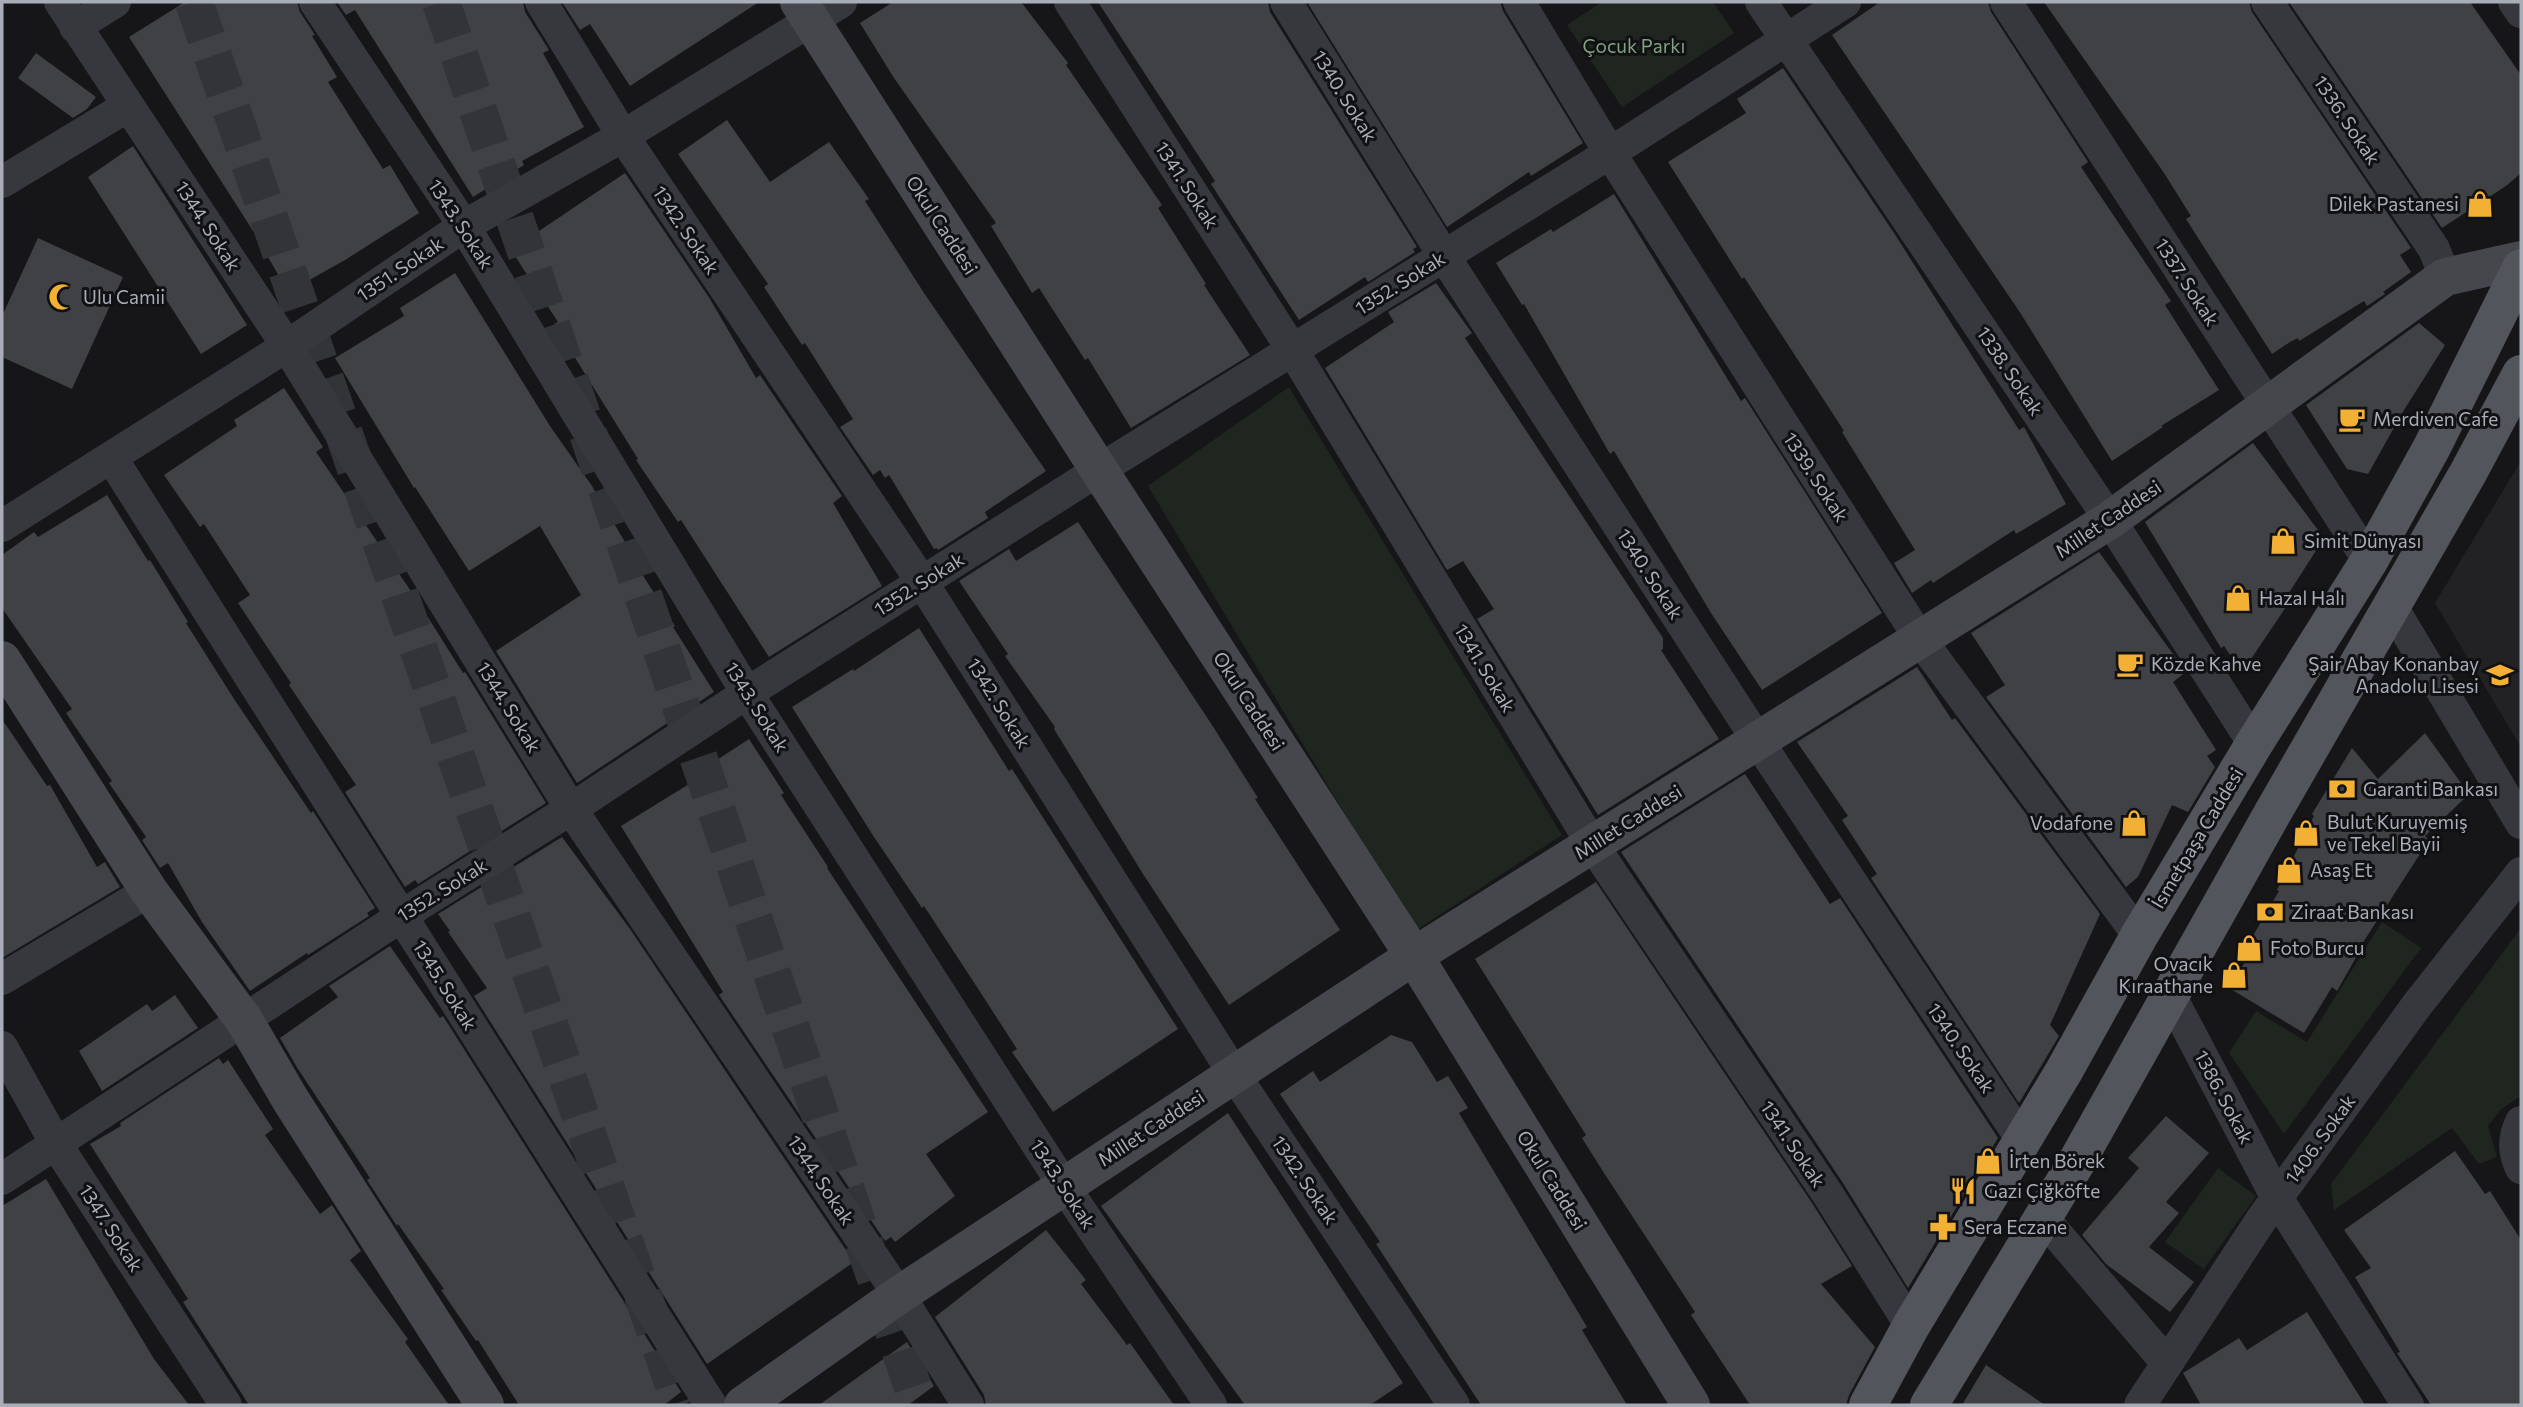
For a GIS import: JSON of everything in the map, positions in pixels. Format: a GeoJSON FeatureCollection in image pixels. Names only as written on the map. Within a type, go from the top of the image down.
{"type":"FeatureCollection","features":[{"type":"Feature","properties":{"kind":"main road","name":"Okul Caddesi"},"geometry":{"type":"LineString","coordinates":[[817,8],[1099,470],[1414,956],[1691,1405]]}},
{"type":"Feature","properties":{"kind":"main road","name":"Millet Caddesi"},"geometry":{"type":"LineString","coordinates":[[743,1405],[899,1294],[1414,956],[2110,520],[2445,277],[2521,260]]}},
{"type":"Feature","properties":{"kind":"main road","name":"İsmetpaşa Caddesi"},"geometry":{"type":"LineString","coordinates":[[1868,1405],[1911,1326],[2064,1071],[2139,936],[2254,744],[2369,561],[2432,447],[2521,268]]}},
{"type":"Feature","properties":{"kind":"main road"},"geometry":{"type":"LineString","coordinates":[[1930,1405],[2043,1218],[2171,997],[2521,374]]}},
{"type":"Feature","properties":{"kind":"main road"},"geometry":{"type":"LineString","coordinates":[[2,660],[149,891],[244,1020],[290,1099],[484,1405]]}},
{"type":"Feature","properties":{"kind":"street"},"geometry":{"type":"LineString","coordinates":[[67,14],[115,2]]}},
{"type":"Feature","properties":{"kind":"street","name":"1343. Sokak"},"geometry":{"type":"LineString","coordinates":[[315,2],[464,226],[747,693],[1064,1186],[1211,1405]]}},
{"type":"Feature","properties":{"kind":"street","name":"1342. Sokak"},"geometry":{"type":"LineString","coordinates":[[541,2],[624,136],[922,582],[1234,1074],[1454,1405]]}},
{"type":"Feature","properties":{"kind":"street","name":"1341. Sokak"},"geometry":{"type":"LineString","coordinates":[[1070,2],[1293,351],[1592,844],[1826,1193],[1911,1326]]}},
{"type":"Feature","properties":{"kind":"street","name":"1340. Sokak"},"geometry":{"type":"LineString","coordinates":[[1286,2],[1444,256],[1758,741],[2022,1140]]}},
{"type":"Feature","properties":{"kind":"street","name":"1339. Sokak"},"geometry":{"type":"LineString","coordinates":[[1519,2],[1610,153],[1920,639],[2139,936]]}},
{"type":"Feature","properties":{"kind":"street","name":"1338. Sokak"},"geometry":{"type":"LineString","coordinates":[[1761,2],[2110,520],[2254,744]]}},
{"type":"Feature","properties":{"kind":"street","name":"1352. Sokak"},"geometry":{"type":"LineString","coordinates":[[2,1179],[401,916],[571,809],[747,693],[1099,470],[1610,153],[1845,2]]}},
{"type":"Feature","properties":{"kind":"street","name":"1337. Sokak"},"geometry":{"type":"LineString","coordinates":[[2006,2],[2369,561]]}},
{"type":"Feature","properties":{"kind":"street","name":"1336. Sokak"},"geometry":{"type":"LineString","coordinates":[[2267,2],[2434,249],[2445,277]]}},
{"type":"Feature","properties":{"kind":"street"},"geometry":{"type":"LineString","coordinates":[[2514,2],[2521,12]]}},
{"type":"Feature","properties":{"kind":"street","name":"1351. Sokak"},"geometry":{"type":"LineString","coordinates":[[2,526],[286,346],[464,226],[624,136],[817,8]]}},
{"type":"Feature","properties":{"kind":"street","name":"1344. Sokak"},"geometry":{"type":"LineString","coordinates":[[67,14],[286,346],[571,809],[899,1294],[968,1405]]}},
{"type":"Feature","properties":{"kind":"street"},"geometry":{"type":"LineString","coordinates":[[2,182],[128,106]]}},
{"type":"Feature","properties":{"kind":"street","name":"1345. Sokak"},"geometry":{"type":"LineString","coordinates":[[111,457],[711,1405]]}},
{"type":"Feature","properties":{"kind":"street"},"geometry":{"type":"LineString","coordinates":[[2392,607],[2521,823]]}},
{"type":"Feature","properties":{"kind":"street","name":"1406. Sokak"},"geometry":{"type":"LineString","coordinates":[[2145,1403],[2167,1363],[2277,1198],[2417,1005],[2517,878]]}},
{"type":"Feature","properties":{"kind":"street"},"geometry":{"type":"LineString","coordinates":[[2,979],[149,891]]}},
{"type":"Feature","properties":{"kind":"street","name":"1386. Sokak"},"geometry":{"type":"LineString","coordinates":[[2171,997],[2277,1198],[2408,1405]]}},
{"type":"Feature","properties":{"kind":"street","name":"1347. Sokak"},"geometry":{"type":"LineString","coordinates":[[2,1047],[56,1143],[226,1405]]}},
{"type":"Feature","properties":{"kind":"street"},"geometry":{"type":"LineString","coordinates":[[2521,1122],[2514,1139],[2521,1168]]}},
{"type":"Feature","properties":{"kind":"street"},"geometry":{"type":"LineString","coordinates":[[2043,1218],[2167,1363]]}},
{"type":"Feature","properties":{"kind":"shaded area","name":"Şair Abay Konanbay Anadolu Lisesi"},"geometry":{"type":"Polygon","coordinates":[[[2521,461],[2521,747],[2435,603],[2521,461]]]}},
{"type":"Feature","properties":{"kind":"green space","name":"Çocuk Parkı"},"geometry":{"type":"Polygon","coordinates":[[[1602,2],[1713,2],[1734,33],[1622,107],[1567,25],[1602,2]]]}},
{"type":"Feature","properties":{"kind":"green space"},"geometry":{"type":"Polygon","coordinates":[[[1289,387],[1562,835],[1415,931],[1148,486],[1289,387]]]}},
{"type":"Feature","properties":{"kind":"green space"},"geometry":{"type":"Polygon","coordinates":[[[2382,922],[2421,948],[2284,1134],[2229,1053],[2256,1011],[2307,1042],[2382,922]]]}},
{"type":"Feature","properties":{"kind":"green space"},"geometry":{"type":"Polygon","coordinates":[[[2521,928],[2521,1096],[2501,1109],[2488,1126],[2497,1157],[2479,1164],[2452,1128],[2334,1210],[2331,1184],[2521,928]]]}},
{"type":"Feature","properties":{"kind":"green space"},"geometry":{"type":"Polygon","coordinates":[[[2218,1168],[2256,1196],[2204,1269],[2165,1242],[2218,1168]]]}},
{"type":"Feature","properties":{"kind":"building"},"geometry":{"type":"Polygon","coordinates":[[[185,2],[297,2],[300,12],[315,35],[312,36],[337,77],[328,82],[383,169],[390,165],[419,213],[288,292],[255,234],[129,37],[185,2]]]}},
{"type":"Feature","properties":{"kind":"building"},"geometry":{"type":"Polygon","coordinates":[[[337,2],[523,2],[525,12],[549,50],[543,53],[584,127],[522,161],[524,165],[473,197],[355,10],[346,15],[337,2]]]}},
{"type":"Feature","properties":{"kind":"building"},"geometry":{"type":"Polygon","coordinates":[[[562,2],[759,2],[630,86],[590,24],[580,30],[562,2]]]}},
{"type":"Feature","properties":{"kind":"building"},"geometry":{"type":"Polygon","coordinates":[[[893,2],[1021,2],[1068,63],[1066,65],[1162,205],[1158,208],[1250,355],[1131,428],[1088,358],[1085,360],[1039,288],[1032,293],[991,226],[996,223],[894,78],[860,23],[893,2]]]}},
{"type":"Feature","properties":{"kind":"building"},"geometry":{"type":"Polygon","coordinates":[[[1098,2],[1268,2],[1270,12],[1417,247],[1413,249],[1415,252],[1368,282],[1365,277],[1299,320],[1211,184],[1215,181],[1098,2]]]}},
{"type":"Feature","properties":{"kind":"building"},"geometry":{"type":"Polygon","coordinates":[[[1307,2],[1500,2],[1583,143],[1531,176],[1529,172],[1447,227],[1307,2]]]}},
{"type":"Feature","properties":{"kind":"building"},"geometry":{"type":"Polygon","coordinates":[[[1880,2],[1988,2],[1991,12],[2088,162],[2081,167],[2171,301],[2165,305],[2219,390],[2112,461],[2021,314],[1832,35],[1880,2]]]}},
{"type":"Feature","properties":{"kind":"building"},"geometry":{"type":"Polygon","coordinates":[[[2044,2],[2249,2],[2252,12],[2411,248],[2400,255],[2411,272],[2367,306],[2364,301],[2299,341],[2298,338],[2272,354],[2186,219],[2191,216],[2164,173],[2044,2]]]}},
{"type":"Feature","properties":{"kind":"building"},"geometry":{"type":"Polygon","coordinates":[[[2289,2],[2470,2],[2521,75],[2521,173],[2442,228],[2289,2]]]}},
{"type":"Feature","properties":{"kind":"building"},"geometry":{"type":"Polygon","coordinates":[[[36,53],[96,97],[87,109],[73,118],[18,78],[36,53]]]}},
{"type":"Feature","properties":{"kind":"building"},"geometry":{"type":"Polygon","coordinates":[[[1783,68],[1894,233],[2019,430],[2024,427],[2066,504],[2016,534],[2014,530],[1933,583],[1931,580],[1912,593],[1894,563],[1915,550],[1842,432],[1844,431],[1744,277],[1742,279],[1668,162],[1746,113],[1737,99],[1783,68]]]}},
{"type":"Feature","properties":{"kind":"building"},"geometry":{"type":"Polygon","coordinates":[[[727,120],[770,182],[829,142],[869,199],[865,201],[924,293],[1046,471],[985,512],[988,518],[938,550],[934,549],[889,475],[885,478],[880,470],[873,475],[840,427],[853,419],[805,343],[802,345],[764,287],[768,284],[678,154],[727,120]]]}},
{"type":"Feature","properties":{"kind":"building"},"geometry":{"type":"Polygon","coordinates":[[[133,146],[247,325],[201,354],[88,177],[133,146]]]}},
{"type":"Feature","properties":{"kind":"building"},"geometry":{"type":"Polygon","coordinates":[[[625,173],[710,299],[756,378],[760,375],[842,496],[833,503],[882,586],[769,657],[681,520],[678,522],[636,460],[638,459],[554,324],[558,322],[511,250],[625,173]]]}},
{"type":"Feature","properties":{"kind":"building"},"geometry":{"type":"Polygon","coordinates":[[[1614,194],[1741,401],[1745,398],[1882,613],[1762,690],[1711,613],[1614,451],[1610,454],[1524,304],[1522,305],[1496,263],[1614,194]]]}},
{"type":"Feature","properties":{"kind":"building","name":"Ulu Camii"},"geometry":{"type":"Polygon","coordinates":[[[38,238],[123,277],[72,389],[2,357],[2,316],[38,238]]]}},
{"type":"Feature","properties":{"kind":"building"},"geometry":{"type":"Polygon","coordinates":[[[455,273],[550,426],[592,486],[632,554],[630,555],[714,692],[577,783],[496,651],[581,595],[540,526],[469,571],[414,488],[335,358],[404,316],[400,308],[455,273]]]}},
{"type":"Feature","properties":{"kind":"building"},"geometry":{"type":"Polygon","coordinates":[[[1436,283],[1472,333],[1465,338],[1663,638],[1661,650],[1719,739],[1598,815],[1477,619],[1494,609],[1463,561],[1447,570],[1325,368],[1394,322],[1388,312],[1436,283]]]}},
{"type":"Feature","properties":{"kind":"building"},"geometry":{"type":"Polygon","coordinates":[[[2419,323],[2445,345],[2368,474],[2347,469],[2306,405],[2419,323]]]}},
{"type":"Feature","properties":{"kind":"building"},"geometry":{"type":"Polygon","coordinates":[[[284,388],[323,447],[316,452],[417,600],[463,673],[465,672],[546,803],[418,884],[415,880],[405,887],[345,792],[356,785],[238,603],[250,595],[204,524],[200,527],[164,475],[237,426],[234,420],[284,388]]]}},
{"type":"Feature","properties":{"kind":"building"},"geometry":{"type":"Polygon","coordinates":[[[2253,443],[2324,538],[2287,596],[2290,601],[2251,659],[2233,659],[2224,646],[2221,648],[2145,522],[2253,443]]]}},
{"type":"Feature","properties":{"kind":"building"},"geometry":{"type":"Polygon","coordinates":[[[107,495],[148,561],[150,560],[234,699],[311,813],[313,811],[375,908],[367,913],[369,916],[250,991],[202,922],[168,863],[160,868],[142,840],[146,837],[66,713],[72,709],[2,608],[2,555],[34,532],[38,537],[107,495]]]}},
{"type":"Feature","properties":{"kind":"building"},"geometry":{"type":"Polygon","coordinates":[[[1078,522],[1212,725],[1258,798],[1255,799],[1340,930],[1229,1005],[1143,874],[1055,727],[1005,656],[1008,654],[959,581],[1009,549],[1016,561],[1078,522]]]}},
{"type":"Feature","properties":{"kind":"building"},"geometry":{"type":"Polygon","coordinates":[[[2099,552],[2186,672],[2173,682],[2216,750],[2207,756],[2215,767],[2188,812],[2172,805],[2138,877],[2126,887],[1986,697],[2005,685],[1971,633],[2099,552]]]}},
{"type":"Feature","properties":{"kind":"building"},"geometry":{"type":"Polygon","coordinates":[[[919,628],[1178,1029],[1053,1112],[1012,1052],[1017,1049],[924,906],[922,908],[874,837],[792,707],[853,669],[854,671],[919,628]]]}},
{"type":"Feature","properties":{"kind":"building"},"geometry":{"type":"Polygon","coordinates":[[[1917,667],[1952,720],[1955,718],[2100,914],[2050,1025],[2059,1036],[2019,1103],[1871,878],[1877,874],[1842,820],[1848,816],[1797,742],[1917,667]]]}},
{"type":"Feature","properties":{"kind":"building"},"geometry":{"type":"Polygon","coordinates":[[[2,719],[47,786],[50,785],[97,867],[105,862],[120,887],[2,958],[2,719]]]}},
{"type":"Feature","properties":{"kind":"building"},"geometry":{"type":"Polygon","coordinates":[[[2425,733],[2469,794],[2425,836],[2429,840],[2362,944],[2337,991],[2332,987],[2304,1033],[2229,988],[2256,944],[2250,941],[2279,891],[2277,890],[2314,816],[2312,814],[2352,748],[2378,779],[2425,733]]]}},
{"type":"Feature","properties":{"kind":"building"},"geometry":{"type":"Polygon","coordinates":[[[749,739],[827,868],[988,1112],[926,1154],[955,1196],[895,1242],[891,1237],[885,1241],[719,995],[723,992],[621,826],[694,781],[691,777],[749,739]]]}},
{"type":"Feature","properties":{"kind":"building"},"geometry":{"type":"Polygon","coordinates":[[[1745,774],[1830,904],[1840,898],[1998,1138],[1908,1288],[1843,1183],[1621,852],[1745,774]]]}},
{"type":"Feature","properties":{"kind":"building"},"geometry":{"type":"Polygon","coordinates":[[[562,837],[630,929],[854,1262],[707,1364],[474,996],[487,988],[438,914],[562,837]]]}},
{"type":"Feature","properties":{"kind":"building"},"geometry":{"type":"Polygon","coordinates":[[[1596,882],[1852,1266],[1821,1284],[1875,1347],[1846,1405],[1750,1405],[1691,1315],[1695,1312],[1582,1138],[1586,1135],[1475,959],[1596,882]]]}},
{"type":"Feature","properties":{"kind":"building"},"geometry":{"type":"Polygon","coordinates":[[[390,946],[440,1018],[443,1016],[681,1392],[664,1405],[519,1405],[478,1340],[476,1341],[441,1290],[444,1289],[398,1224],[397,1226],[367,1180],[370,1178],[298,1069],[280,1038],[338,997],[329,986],[390,946]]]}},
{"type":"Feature","properties":{"kind":"building"},"geometry":{"type":"Polygon","coordinates":[[[175,995],[198,1028],[102,1091],[79,1051],[147,1004],[152,1011],[175,995]]]}},
{"type":"Feature","properties":{"kind":"building"},"geometry":{"type":"Polygon","coordinates":[[[1391,1035],[1412,1042],[1437,1082],[1448,1076],[1468,1108],[1459,1113],[1587,1327],[1582,1330],[1627,1405],[1481,1405],[1376,1244],[1380,1242],[1280,1094],[1313,1071],[1320,1082],[1391,1035]]]}},
{"type":"Feature","properties":{"kind":"building"},"geometry":{"type":"Polygon","coordinates":[[[219,1058],[223,1064],[228,1060],[273,1129],[265,1135],[320,1214],[332,1205],[361,1251],[350,1260],[408,1339],[405,1342],[449,1405],[249,1405],[183,1302],[188,1299],[90,1144],[121,1126],[120,1123],[219,1058]]]}},
{"type":"Feature","properties":{"kind":"building"},"geometry":{"type":"Polygon","coordinates":[[[1228,1113],[1403,1383],[1370,1405],[1245,1405],[1101,1206],[1228,1113]]]}},
{"type":"Feature","properties":{"kind":"building"},"geometry":{"type":"Polygon","coordinates":[[[2166,1116],[2209,1153],[2166,1202],[2179,1213],[2149,1247],[2194,1282],[2170,1312],[2106,1264],[2082,1235],[2139,1168],[2128,1158],[2166,1116]]]}},
{"type":"Feature","properties":{"kind":"building"},"geometry":{"type":"Polygon","coordinates":[[[2455,1151],[2485,1194],[2490,1191],[2521,1240],[2521,1405],[2431,1405],[2397,1353],[2400,1352],[2355,1277],[2371,1268],[2344,1230],[2455,1151]]]}},
{"type":"Feature","properties":{"kind":"building"},"geometry":{"type":"Polygon","coordinates":[[[46,1179],[154,1359],[189,1405],[2,1405],[2,1206],[46,1179]]]}},
{"type":"Feature","properties":{"kind":"building"},"geometry":{"type":"Polygon","coordinates":[[[1046,1230],[1086,1280],[1081,1284],[1127,1345],[1130,1343],[1174,1405],[986,1405],[984,1395],[935,1317],[1046,1230]]]}},
{"type":"Feature","properties":{"kind":"building"},"geometry":{"type":"Polygon","coordinates":[[[2307,1312],[2365,1405],[2201,1405],[2183,1373],[2239,1338],[2247,1350],[2307,1312]]]}},
{"type":"Feature","properties":{"kind":"building"},"geometry":{"type":"Polygon","coordinates":[[[907,1342],[934,1386],[908,1405],[819,1405],[907,1342]]]}},
{"type":"Feature","properties":{"kind":"building"},"geometry":{"type":"Polygon","coordinates":[[[1986,1365],[2045,1405],[1962,1405],[1986,1365]]]}},
{"type":"Feature","properties":{"kind":"tunnel"},"geometry":{"type":"LineString","coordinates":[[194,2],[681,1405]]}},
{"type":"Feature","properties":{"kind":"tunnel"},"geometry":{"type":"LineString","coordinates":[[441,2],[919,1405]]}},
{"type":"Feature","properties":{"kind":"place","name":"Dilek Pastanesi"},"geometry":{"type":"Point","coordinates":[2480,204]}},
{"type":"Feature","properties":{"kind":"place","name":"Ulu Camii"},"geometry":{"type":"Point","coordinates":[62,297]}},
{"type":"Feature","properties":{"kind":"place","name":"Merdiven Cafe"},"geometry":{"type":"Point","coordinates":[2352,419]}},
{"type":"Feature","properties":{"kind":"place","name":"Simit Dünyası"},"geometry":{"type":"Point","coordinates":[2283,541]}},
{"type":"Feature","properties":{"kind":"place","name":"Hazal Halı"},"geometry":{"type":"Point","coordinates":[2238,598]}},
{"type":"Feature","properties":{"kind":"place","name":"Közde Kahve"},"geometry":{"type":"Point","coordinates":[2130,664]}},
{"type":"Feature","properties":{"kind":"place","name":"Şair Abay Konanbay Anadolu Lisesi"},"geometry":{"type":"Point","coordinates":[2500,675]}},
{"type":"Feature","properties":{"kind":"place","name":"Garanti Bankası"},"geometry":{"type":"Point","coordinates":[2342,789]}},
{"type":"Feature","properties":{"kind":"place","name":"Vodafone"},"geometry":{"type":"Point","coordinates":[2134,823]}},
{"type":"Feature","properties":{"kind":"place","name":"Bulut Kuruyemiş ve Tekel Bayii"},"geometry":{"type":"Point","coordinates":[2306,833]}},
{"type":"Feature","properties":{"kind":"place","name":"Asaş Et"},"geometry":{"type":"Point","coordinates":[2289,870]}},
{"type":"Feature","properties":{"kind":"place","name":"Ziraat Bankası"},"geometry":{"type":"Point","coordinates":[2270,912]}},
{"type":"Feature","properties":{"kind":"place","name":"Foto Burcu"},"geometry":{"type":"Point","coordinates":[2249,948]}},
{"type":"Feature","properties":{"kind":"place","name":"Ovacık Kıraathane"},"geometry":{"type":"Point","coordinates":[2234,975]}},
{"type":"Feature","properties":{"kind":"place","name":"İrten Börek"},"geometry":{"type":"Point","coordinates":[1988,1161]}},
{"type":"Feature","properties":{"kind":"place","name":"Gazi Çiğköfte"},"geometry":{"type":"Point","coordinates":[1963,1191]}},
{"type":"Feature","properties":{"kind":"place","name":"Sera Eczane"},"geometry":{"type":"Point","coordinates":[1943,1227]}}]}
